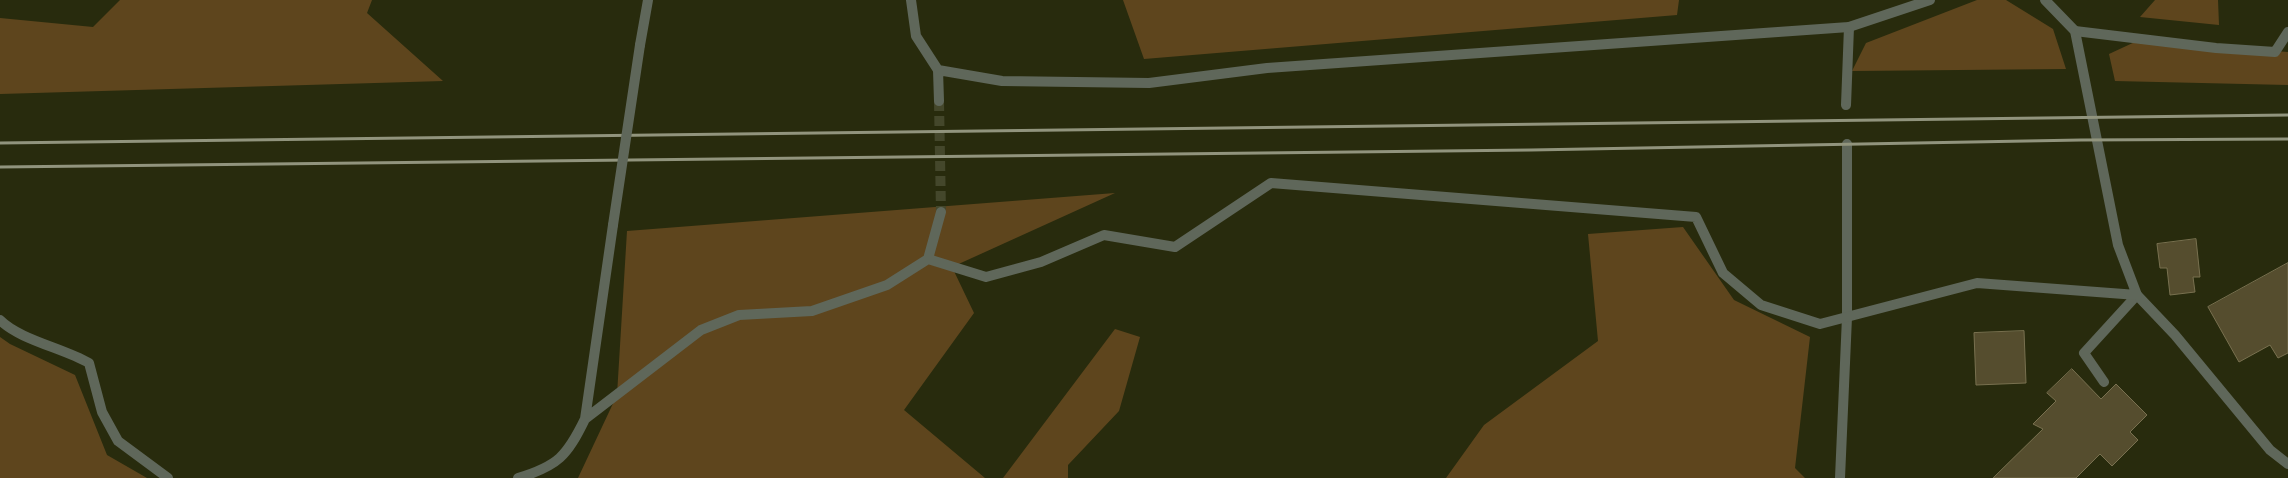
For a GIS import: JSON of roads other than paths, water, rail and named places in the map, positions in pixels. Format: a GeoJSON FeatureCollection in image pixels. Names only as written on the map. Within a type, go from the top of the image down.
{"type":"FeatureCollection","features":[{"type":"Feature","properties":{"kind":"street"},"geometry":{"type":"LineString","coordinates":[[518,478],[559,460],[572,446],[585,419],[640,45],[648,0]]}},
{"type":"Feature","properties":{"kind":"street"},"geometry":{"type":"LineString","coordinates":[[911,0],[916,36],[938,70],[939,101]]}},
{"type":"Feature","properties":{"kind":"street"},"geometry":{"type":"LineString","coordinates":[[938,70],[1002,81],[1149,83],[1267,68],[1849,27],[1930,0]]}},
{"type":"Feature","properties":{"kind":"street"},"geometry":{"type":"LineString","coordinates":[[2045,0],[2075,31],[2118,245],[2137,295],[2175,334],[2270,450],[2288,464]]}},
{"type":"Feature","properties":{"kind":"street"},"geometry":{"type":"LineString","coordinates":[[1846,105],[1849,27]]}},
{"type":"Feature","properties":{"kind":"street"},"geometry":{"type":"LineString","coordinates":[[2075,31],[2216,48],[2275,52],[2288,32]]}},
{"type":"Feature","properties":{"kind":"street"},"geometry":{"type":"LineString","coordinates":[[1840,478],[1847,317],[1847,144]]}},
{"type":"Feature","properties":{"kind":"street"},"geometry":{"type":"LineString","coordinates":[[928,259],[986,277],[1041,262],[1104,235],[1175,246],[1271,183],[1696,217],[1723,273],[1761,304],[1820,324],[1977,283],[2137,295]]}},
{"type":"Feature","properties":{"kind":"street"},"geometry":{"type":"LineString","coordinates":[[585,419],[701,330],[739,315],[812,311],[887,285],[928,259],[941,212]]}},
{"type":"Feature","properties":{"kind":"street"},"geometry":{"type":"LineString","coordinates":[[2104,382],[2084,353],[2137,295]]}},
{"type":"Feature","properties":{"kind":"street"},"geometry":{"type":"LineString","coordinates":[[0,320],[9,329],[74,354],[90,363],[102,412],[118,441],[168,478]]}},
{"type":"Feature","properties":{"kind":"tunnel"},"geometry":{"type":"LineString","coordinates":[[939,101],[941,212]]}},
{"type":"Feature","properties":{"kind":"railway"},"geometry":{"type":"LineString","coordinates":[[0,143],[2288,115]]}},
{"type":"Feature","properties":{"kind":"railway"},"geometry":{"type":"LineString","coordinates":[[0,167],[1531,150],[2081,140],[2288,139]]}}]}
